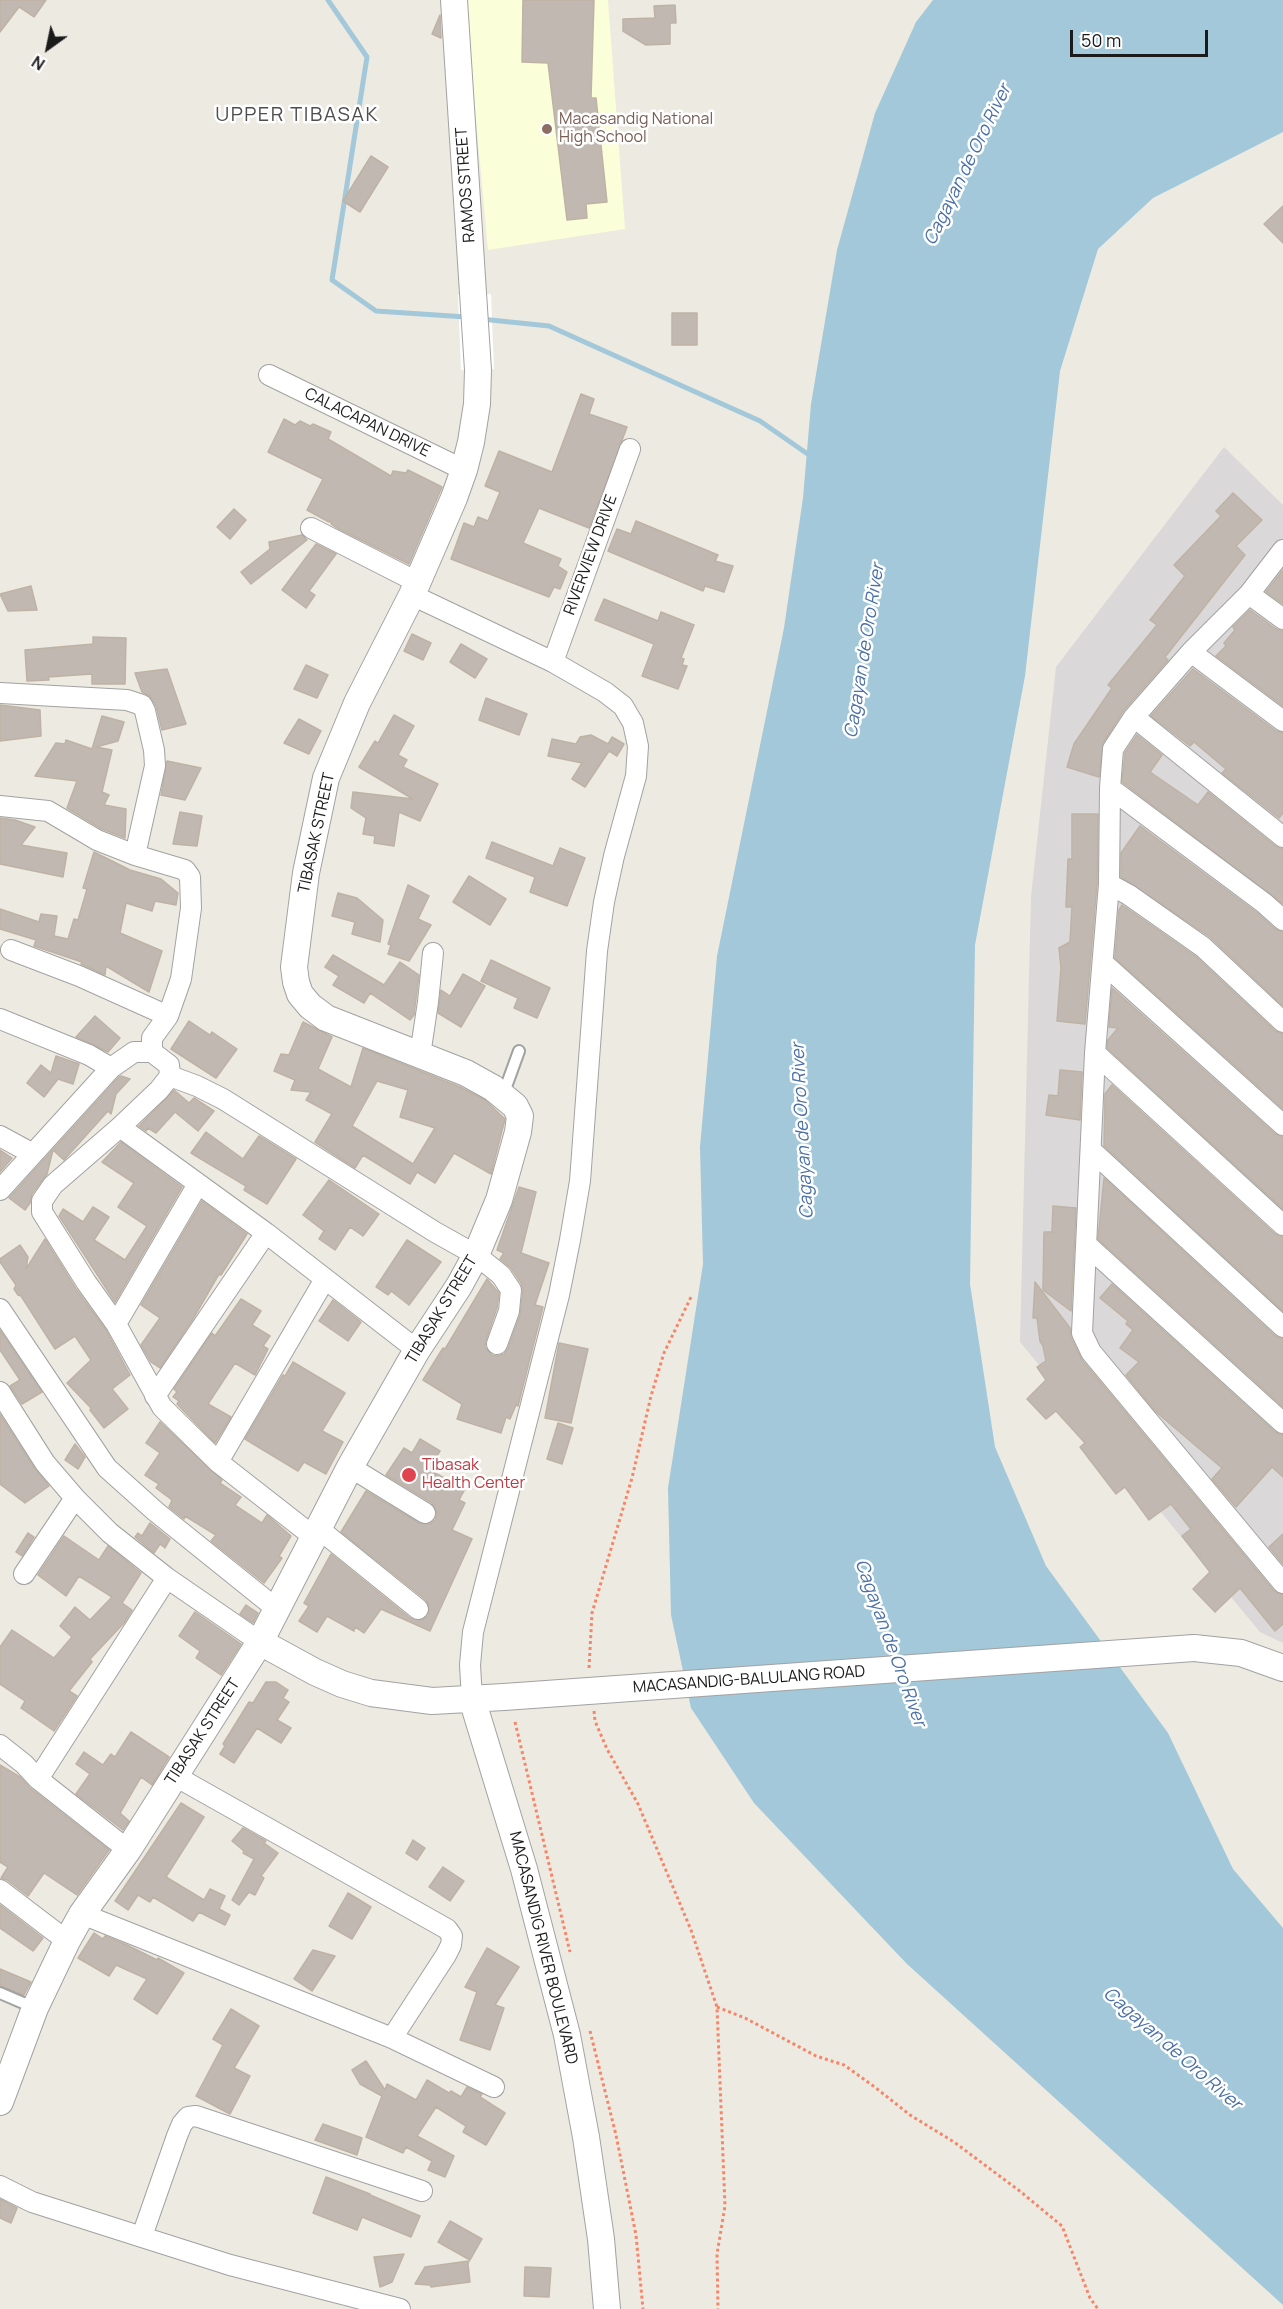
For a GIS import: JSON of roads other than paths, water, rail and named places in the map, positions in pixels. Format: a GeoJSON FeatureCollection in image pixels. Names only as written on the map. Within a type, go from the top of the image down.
{"type":"FeatureCollection","features":[{"type":"Feature","properties":{"kind":"street","name":"RAMOS STREET"},"geometry":{"type":"LineString","coordinates":[[454,0],[477,370]]}},
{"type":"Feature","properties":{"kind":"street","name":"TIBASAK STREET"},"geometry":{"type":"LineString","coordinates":[[0,2102],[35,2008],[82,1914],[128,1850],[260,1642],[350,1467],[417,1350],[459,1286],[476,1255],[499,1200],[519,1132],[520,1116],[514,1106],[503,1095],[466,1073],[326,1018],[310,1006],[300,994],[294,967],[306,873],[326,778],[357,703],[415,588],[464,471],[477,404],[477,370]]}},
{"type":"Feature","properties":{"kind":"street","name":"CALACAPAN DRIVE"},"geometry":{"type":"LineString","coordinates":[[269,375],[464,471]]}},
{"type":"Feature","properties":{"kind":"street","name":"RIVERVIEW DRIVE"},"geometry":{"type":"LineString","coordinates":[[553,662],[630,449]]}},
{"type":"Feature","properties":{"kind":"street"},"geometry":{"type":"LineString","coordinates":[[311,528],[605,692],[623,706],[633,723],[638,746],[636,776],[614,856],[597,951],[580,1181],[570,1240],[559,1295],[473,1632],[470,1665],[472,1699]]}},
{"type":"Feature","properties":{"kind":"street"},"geometry":{"type":"LineString","coordinates":[[1283,550],[1249,594],[1191,652],[1134,717],[1113,749],[1110,788],[1109,884],[1095,1053],[1088,1246],[1082,1333],[1091,1352],[1283,1583]]}},
{"type":"Feature","properties":{"kind":"street"},"geometry":{"type":"LineString","coordinates":[[1249,594],[1283,620]]}},
{"type":"Feature","properties":{"kind":"street"},"geometry":{"type":"LineString","coordinates":[[1191,652],[1283,721]]}},
{"type":"Feature","properties":{"kind":"street"},"geometry":{"type":"LineString","coordinates":[[0,693],[127,700],[142,705],[154,750],[154,766],[135,855]]}},
{"type":"Feature","properties":{"kind":"street"},"geometry":{"type":"LineString","coordinates":[[1134,717],[1283,837]]}},
{"type":"Feature","properties":{"kind":"street"},"geometry":{"type":"LineString","coordinates":[[1110,788],[1264,903],[1283,920]]}},
{"type":"Feature","properties":{"kind":"street"},"geometry":{"type":"LineString","coordinates":[[0,806],[48,811],[97,840],[135,855],[186,870],[190,877],[190,908],[181,980],[168,1016],[153,1038],[153,1052]]}},
{"type":"Feature","properties":{"kind":"street"},"geometry":{"type":"LineString","coordinates":[[1109,884],[1129,895],[1203,947],[1283,1022]]}},
{"type":"Feature","properties":{"kind":"street"},"geometry":{"type":"LineString","coordinates":[[11,950],[79,976],[168,1016]]}},
{"type":"Feature","properties":{"kind":"street"},"geometry":{"type":"LineString","coordinates":[[420,1055],[433,953]]}},
{"type":"Feature","properties":{"kind":"street"},"geometry":{"type":"LineString","coordinates":[[1102,963],[1283,1125]]}},
{"type":"Feature","properties":{"kind":"street"},"geometry":{"type":"LineString","coordinates":[[0,1019],[89,1055],[111,1068]]}},
{"type":"Feature","properties":{"kind":"street"},"geometry":{"type":"LineString","coordinates":[[0,1190],[111,1068],[134,1052],[153,1052],[169,1065],[170,1076],[159,1090],[53,1185],[42,1201],[42,1212],[86,1282],[116,1324],[162,1407],[218,1462],[418,1609]]}},
{"type":"Feature","properties":{"kind":"street"},"geometry":{"type":"LineString","coordinates":[[1095,1053],[1283,1225]]}},
{"type":"Feature","properties":{"kind":"street"},"geometry":{"type":"LineString","coordinates":[[170,1076],[223,1100],[435,1232],[476,1255],[501,1275],[511,1290],[508,1311],[497,1344]]}},
{"type":"Feature","properties":{"kind":"street"},"geometry":{"type":"LineString","coordinates":[[120,1127],[266,1233],[417,1350]]}},
{"type":"Feature","properties":{"kind":"street"},"geometry":{"type":"LineString","coordinates":[[0,1136],[33,1154]]}},
{"type":"Feature","properties":{"kind":"street"},"geometry":{"type":"LineString","coordinates":[[1091,1150],[1283,1327]]}},
{"type":"Feature","properties":{"kind":"street"},"geometry":{"type":"LineString","coordinates":[[116,1324],[198,1184]]}},
{"type":"Feature","properties":{"kind":"street"},"geometry":{"type":"LineString","coordinates":[[155,1396],[266,1233]]}},
{"type":"Feature","properties":{"kind":"street"},"geometry":{"type":"LineString","coordinates":[[1088,1246],[1283,1423]]}},
{"type":"Feature","properties":{"kind":"street"},"geometry":{"type":"LineString","coordinates":[[218,1462],[325,1279]]}},
{"type":"Feature","properties":{"kind":"street"},"geometry":{"type":"LineString","coordinates":[[0,1309],[107,1468],[155,1511],[278,1610]]}},
{"type":"Feature","properties":{"kind":"street"},"geometry":{"type":"LineString","coordinates":[[3,1407],[75,1498],[110,1533],[167,1578],[260,1642]]}},
{"type":"Feature","properties":{"kind":"street"},"geometry":{"type":"LineString","coordinates":[[350,1467],[426,1513]]}},
{"type":"Feature","properties":{"kind":"street"},"geometry":{"type":"LineString","coordinates":[[24,1574],[75,1498]]}},
{"type":"Feature","properties":{"kind":"street"},"geometry":{"type":"LineString","coordinates":[[38,1779],[167,1578]]}},
{"type":"Feature","properties":{"kind":"street","name":"MACASANDIG-BALULANG ROAD"},"geometry":{"type":"LineString","coordinates":[[260,1642],[342,1684],[370,1693],[432,1701],[1194,1648],[1241,1653],[1283,1668]]}},
{"type":"Feature","properties":{"kind":"street","name":"MACASANDIG RIVER BOULEVARD"},"geometry":{"type":"LineString","coordinates":[[472,1699],[524,1869],[567,2035],[599,2228],[607,2309]]}},
{"type":"Feature","properties":{"kind":"street"},"geometry":{"type":"LineString","coordinates":[[0,1745],[24,1764],[38,1779],[128,1850]]}},
{"type":"Feature","properties":{"kind":"street"},"geometry":{"type":"LineString","coordinates":[[175,1776],[447,1929],[452,1936],[447,1954],[392,2038]]}},
{"type":"Feature","properties":{"kind":"street"},"geometry":{"type":"LineString","coordinates":[[0,1890],[67,1941]]}},
{"type":"Feature","properties":{"kind":"street"},"geometry":{"type":"LineString","coordinates":[[82,1914],[392,2038],[494,2087]]}},
{"type":"Feature","properties":{"kind":"street"},"geometry":{"type":"LineString","coordinates":[[142,2236],[177,2136],[188,2117],[205,2118],[422,2191]]}},
{"type":"Feature","properties":{"kind":"street"},"geometry":{"type":"LineString","coordinates":[[0,2187],[33,2202],[230,2265],[400,2309]]}},
{"type":"Feature","properties":{"kind":"lane"},"geometry":{"type":"LineString","coordinates":[[503,1095],[519,1051]]}},
{"type":"Feature","properties":{"kind":"lane"},"geometry":{"type":"LineString","coordinates":[[0,1993],[35,2008]]}},
{"type":"Feature","properties":{"kind":"water","name":"Cagayan de Oro River"},"geometry":{"type":"Polygon","coordinates":[[[933,0],[1283,0],[1283,132],[1153,198],[1098,249],[1060,371],[1025,676],[975,945],[970,1284],[995,1447],[1046,1566],[1168,1733],[1233,1869],[1283,1928],[1283,2305],[907,1964],[754,1803],[691,1708],[671,1615],[668,1488],[703,1264],[700,1147],[717,956],[784,628],[803,498],[811,404],[837,250],[875,113],[916,22],[933,0]]]}},
{"type":"Feature","properties":{"kind":"waterway"},"geometry":{"type":"LineString","coordinates":[[328,0],[367,57],[332,280],[376,311],[466,317]]}},
{"type":"Feature","properties":{"kind":"waterway"},"geometry":{"type":"LineString","coordinates":[[481,319],[549,326],[760,421],[812,457]]}},
{"type":"Feature","properties":{"kind":"place","name":"Macasandig National High School"},"geometry":{"type":"Point","coordinates":[547,129]}},
{"type":"Feature","properties":{"kind":"place","name":"Tibasak Health Center"},"geometry":{"type":"Point","coordinates":[409,1475]}},
{"type":"Feature","properties":{"kind":"district","name":"UPPER TIBASAK"},"geometry":{"type":"Point","coordinates":[297,115]}}]}
